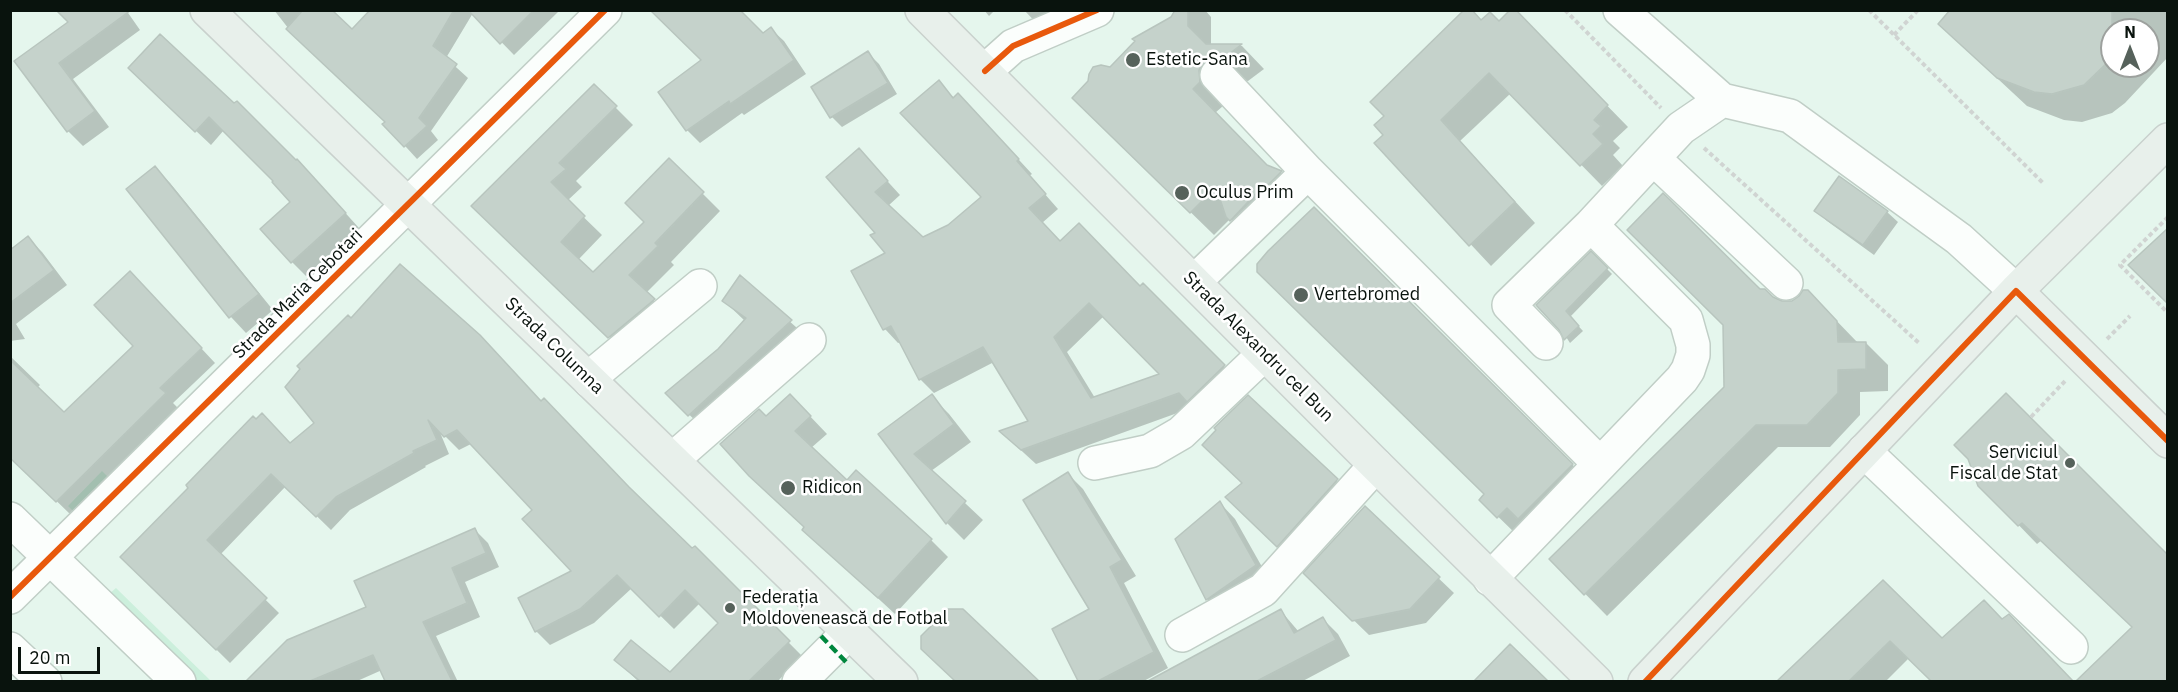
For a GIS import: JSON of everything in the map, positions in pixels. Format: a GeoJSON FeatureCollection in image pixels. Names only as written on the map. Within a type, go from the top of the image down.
{"type":"FeatureCollection","features":[{"type":"Feature","properties":{"kind":"main road","name":"Strada Columna"},"geometry":{"type":"LineString","coordinates":[[207,10],[408,207],[901,681]]}},
{"type":"Feature","properties":{"kind":"main road","name":"Strada Alexandru cel Bun"},"geometry":{"type":"LineString","coordinates":[[922,10],[1490,579],[1596,681]]}},
{"type":"Feature","properties":{"kind":"main road"},"geometry":{"type":"LineString","coordinates":[[1645,681],[2016,291],[2168,140]]}},
{"type":"Feature","properties":{"kind":"main road"},"geometry":{"type":"LineString","coordinates":[[2016,291],[2168,441]]}},
{"type":"Feature","properties":{"kind":"street","name":"Strada Maria Cebotari"},"geometry":{"type":"LineString","coordinates":[[10,597],[408,207],[605,10]]}},
{"type":"Feature","properties":{"kind":"street"},"geometry":{"type":"LineString","coordinates":[[985,71],[1013,46],[1097,10]]}},
{"type":"Feature","properties":{"kind":"street"},"geometry":{"type":"LineString","coordinates":[[1620,10],[1722,100],[1790,116],[1959,239],[2016,291]]}},
{"type":"Feature","properties":{"kind":"street"},"geometry":{"type":"LineString","coordinates":[[1217,75],[1308,172],[1600,464]]}},
{"type":"Feature","properties":{"kind":"street"},"geometry":{"type":"LineString","coordinates":[[1546,343],[1509,305],[1591,225],[1681,128],[1722,100]]}},
{"type":"Feature","properties":{"kind":"street"},"geometry":{"type":"LineString","coordinates":[[1653,158],[1786,283]]}},
{"type":"Feature","properties":{"kind":"street"},"geometry":{"type":"LineString","coordinates":[[1194,282],[1308,172]]}},
{"type":"Feature","properties":{"kind":"street"},"geometry":{"type":"LineString","coordinates":[[1490,579],[1682,379],[1693,355],[1691,334],[1680,312],[1591,225]]}},
{"type":"Feature","properties":{"kind":"street"},"geometry":{"type":"LineString","coordinates":[[590,381],[600,369],[700,286]]}},
{"type":"Feature","properties":{"kind":"street"},"geometry":{"type":"LineString","coordinates":[[672,460],[809,340]]}},
{"type":"Feature","properties":{"kind":"street"},"geometry":{"type":"LineString","coordinates":[[1095,463],[1150,451],[1181,433],[1264,354]]}},
{"type":"Feature","properties":{"kind":"street"},"geometry":{"type":"LineString","coordinates":[[1864,451],[2071,647]]}},
{"type":"Feature","properties":{"kind":"street"},"geometry":{"type":"LineString","coordinates":[[1182,635],[1263,590],[1376,465]]}},
{"type":"Feature","properties":{"kind":"street"},"geometry":{"type":"LineString","coordinates":[[10,519],[178,681]]}},
{"type":"Feature","properties":{"kind":"street"},"geometry":{"type":"LineString","coordinates":[[799,681],[850,631]]}},
{"type":"Feature","properties":{"kind":"street"},"geometry":{"type":"LineString","coordinates":[[10,649],[45,681]]}},
{"type":"Feature","properties":{"kind":"path"},"geometry":{"type":"LineString","coordinates":[[1565,10],[1681,128],[1919,343]]}},
{"type":"Feature","properties":{"kind":"path"},"geometry":{"type":"LineString","coordinates":[[1869,10],[2043,183]]}},
{"type":"Feature","properties":{"kind":"path"},"geometry":{"type":"LineString","coordinates":[[1894,35],[1918,10]]}},
{"type":"Feature","properties":{"kind":"path"},"geometry":{"type":"LineString","coordinates":[[2168,217],[2120,265],[2168,312]]}},
{"type":"Feature","properties":{"kind":"path"},"geometry":{"type":"LineString","coordinates":[[2104,342],[2130,316]]}},
{"type":"Feature","properties":{"kind":"path"},"geometry":{"type":"LineString","coordinates":[[2031,417],[2070,376]]}},
{"type":"Feature","properties":{"kind":"green space"},"geometry":{"type":"Polygon","coordinates":[[[102,471],[110,479],[76,514],[68,506],[102,471]]]}},
{"type":"Feature","properties":{"kind":"green space"},"geometry":{"type":"Polygon","coordinates":[[[116,588],[211,681],[197,681],[109,594],[116,588]]]}},
{"type":"Feature","properties":{"kind":"building"},"geometry":{"type":"Polygon","coordinates":[[[56,10],[131,10],[59,63],[95,111],[67,132],[14,61],[68,22],[56,10]]]}},
{"type":"Feature","properties":{"kind":"building"},"geometry":{"type":"Polygon","coordinates":[[[303,10],[332,10],[352,29],[370,10],[454,10],[433,46],[457,64],[419,118],[427,126],[404,147],[382,124],[385,122],[286,29],[303,10]]]}},
{"type":"Feature","properties":{"kind":"building"},"geometry":{"type":"Polygon","coordinates":[[[468,10],[534,10],[500,44],[468,10]]]}},
{"type":"Feature","properties":{"kind":"building"},"geometry":{"type":"Polygon","coordinates":[[[650,10],[740,10],[763,33],[771,27],[794,60],[686,131],[658,92],[701,60],[650,10]]]}},
{"type":"Feature","properties":{"kind":"building"},"geometry":{"type":"Polygon","coordinates":[[[1175,10],[1188,10],[1188,26],[1206,44],[1242,44],[1224,58],[1213,57],[1205,61],[1199,70],[1200,82],[1193,89],[1267,165],[1282,171],[1265,188],[1261,188],[1230,221],[1226,217],[1216,187],[1190,213],[1072,98],[1088,81],[1093,67],[1101,65],[1110,67],[1135,41],[1132,39],[1171,17],[1175,10]]]}},
{"type":"Feature","properties":{"kind":"building"},"geometry":{"type":"Polygon","coordinates":[[[1464,10],[1472,10],[1481,20],[1490,12],[1499,21],[1510,10],[1516,10],[1608,105],[1594,120],[1601,126],[1593,134],[1603,144],[1580,166],[1489,73],[1441,120],[1515,202],[1469,246],[1374,143],[1383,135],[1374,125],[1384,116],[1370,102],[1464,10]]]}},
{"type":"Feature","properties":{"kind":"building"},"geometry":{"type":"Polygon","coordinates":[[[1950,10],[2112,10],[2112,18],[2100,18],[2100,70],[2084,85],[2052,94],[2034,92],[1997,78],[1938,24],[1950,10]]]}},
{"type":"Feature","properties":{"kind":"building"},"geometry":{"type":"Polygon","coordinates":[[[160,34],[234,103],[237,101],[297,159],[346,213],[291,263],[260,229],[290,202],[273,181],[209,117],[195,132],[128,68],[160,34]]]}},
{"type":"Feature","properties":{"kind":"building"},"geometry":{"type":"Polygon","coordinates":[[[868,51],[888,83],[830,118],[811,87],[868,51]]]}},
{"type":"Feature","properties":{"kind":"building"},"geometry":{"type":"Polygon","coordinates":[[[939,80],[953,98],[958,93],[1019,159],[1017,161],[1046,194],[1029,208],[1060,241],[1079,223],[1140,286],[1143,283],[1225,365],[1187,402],[1179,393],[1021,450],[999,431],[1028,421],[983,347],[919,380],[891,326],[883,330],[851,271],[885,253],[870,235],[875,233],[826,177],[859,148],[888,181],[875,192],[923,237],[948,225],[981,197],[900,113],[939,80]],[[1089,303],[1054,337],[1091,398],[1159,374],[1089,303]]]}},
{"type":"Feature","properties":{"kind":"building"},"geometry":{"type":"Polygon","coordinates":[[[594,84],[617,106],[559,163],[566,169],[551,182],[585,216],[561,242],[593,272],[644,222],[625,203],[669,158],[704,192],[655,243],[658,246],[629,275],[655,299],[608,338],[471,206],[594,84]]]}},
{"type":"Feature","properties":{"kind":"building"},"geometry":{"type":"Polygon","coordinates":[[[155,166],[259,294],[229,318],[126,189],[155,166]]]}},
{"type":"Feature","properties":{"kind":"building"},"geometry":{"type":"Polygon","coordinates":[[[1839,176],[1888,211],[1863,245],[1814,211],[1839,176]]]}},
{"type":"Feature","properties":{"kind":"building"},"geometry":{"type":"Polygon","coordinates":[[[1663,193],[1760,289],[1765,289],[1773,297],[1782,301],[1792,301],[1803,290],[1808,290],[1837,321],[1838,342],[1866,342],[1866,369],[1838,370],[1838,393],[1807,425],[1756,425],[1584,595],[1549,559],[1724,387],[1723,325],[1627,230],[1663,193]]]}},
{"type":"Feature","properties":{"kind":"building"},"geometry":{"type":"Polygon","coordinates":[[[1314,207],[1573,464],[1518,519],[1507,508],[1497,518],[1479,500],[1484,494],[1257,272],[1257,264],[1268,251],[1314,207]]]}},
{"type":"Feature","properties":{"kind":"building"},"geometry":{"type":"Polygon","coordinates":[[[2168,228],[2168,304],[2128,265],[2168,228]]]}},
{"type":"Feature","properties":{"kind":"building"},"geometry":{"type":"Polygon","coordinates":[[[28,236],[54,270],[10,303],[10,250],[28,236]]]}},
{"type":"Feature","properties":{"kind":"building"},"geometry":{"type":"Polygon","coordinates":[[[1591,251],[1608,268],[1566,311],[1579,326],[1564,340],[1559,330],[1536,305],[1591,251]]]}},
{"type":"Feature","properties":{"kind":"building"},"geometry":{"type":"Polygon","coordinates":[[[400,264],[480,335],[541,401],[544,398],[629,487],[692,548],[695,546],[790,641],[749,681],[640,681],[614,660],[631,640],[670,672],[718,623],[685,590],[659,617],[617,575],[580,609],[535,632],[518,598],[571,571],[522,519],[532,510],[457,430],[444,437],[428,420],[437,440],[413,451],[414,453],[336,497],[316,517],[271,474],[207,540],[267,598],[216,650],[120,557],[188,488],[186,485],[253,416],[256,419],[262,413],[290,443],[314,423],[285,387],[300,369],[297,366],[348,315],[351,318],[400,264]]]}},
{"type":"Feature","properties":{"kind":"building"},"geometry":{"type":"Polygon","coordinates":[[[130,271],[202,348],[160,388],[166,393],[56,502],[10,458],[10,360],[64,412],[133,346],[94,305],[130,271]]]}},
{"type":"Feature","properties":{"kind":"building"},"geometry":{"type":"Polygon","coordinates":[[[740,275],[792,320],[688,416],[665,393],[718,349],[746,318],[722,301],[740,275]]]}},
{"type":"Feature","properties":{"kind":"building"},"geometry":{"type":"Polygon","coordinates":[[[2006,393],[2168,555],[2168,681],[2076,681],[2132,627],[2022,523],[2018,526],[1978,486],[1968,459],[1954,445],[2006,393]]]}},
{"type":"Feature","properties":{"kind":"building"},"geometry":{"type":"Polygon","coordinates":[[[790,394],[811,416],[795,431],[847,480],[856,470],[932,539],[878,598],[802,530],[804,527],[749,476],[720,444],[759,409],[766,416],[790,394]]]}},
{"type":"Feature","properties":{"kind":"building"},"geometry":{"type":"Polygon","coordinates":[[[932,394],[954,424],[914,454],[966,501],[946,524],[878,434],[932,394]]]}},
{"type":"Feature","properties":{"kind":"building"},"geometry":{"type":"Polygon","coordinates":[[[1248,395],[1338,479],[1277,547],[1225,497],[1242,483],[1202,445],[1216,430],[1214,428],[1248,395]]]}},
{"type":"Feature","properties":{"kind":"building"},"geometry":{"type":"Polygon","coordinates":[[[1068,472],[1122,560],[1110,567],[1154,652],[1098,681],[1078,681],[1052,629],[1089,609],[1023,500],[1068,472]]]}},
{"type":"Feature","properties":{"kind":"building"},"geometry":{"type":"Polygon","coordinates":[[[1220,501],[1256,565],[1206,600],[1175,539],[1220,501]]]}},
{"type":"Feature","properties":{"kind":"building"},"geometry":{"type":"Polygon","coordinates":[[[1365,506],[1440,577],[1410,609],[1352,621],[1303,573],[1365,506]]]}},
{"type":"Feature","properties":{"kind":"building"},"geometry":{"type":"Polygon","coordinates":[[[475,528],[486,553],[452,568],[467,603],[423,622],[452,681],[385,681],[373,655],[310,681],[246,681],[287,640],[366,607],[354,581],[475,528]]]}},
{"type":"Feature","properties":{"kind":"building"},"geometry":{"type":"Polygon","coordinates":[[[1883,580],[1942,638],[1984,600],[2002,619],[2009,614],[2073,681],[1931,681],[1890,641],[1849,681],[1777,681],[1883,580]]]}},
{"type":"Feature","properties":{"kind":"building"},"geometry":{"type":"Polygon","coordinates":[[[948,609],[963,609],[1039,681],[955,681],[921,649],[921,636],[948,609]]]}},
{"type":"Feature","properties":{"kind":"building"},"geometry":{"type":"Polygon","coordinates":[[[1281,609],[1294,633],[1323,617],[1336,640],[1257,681],[1148,681],[1281,609]]]}},
{"type":"Feature","properties":{"kind":"building"},"geometry":{"type":"Polygon","coordinates":[[[1510,644],[1548,681],[1474,681],[1510,644]]]}},
{"type":"Feature","properties":{"kind":"marked path"},"geometry":{"type":"LineString","coordinates":[[821,636],[847,663]]}},
{"type":"Feature","properties":{"kind":"cycle path"},"geometry":{"type":"LineString","coordinates":[[10,597],[605,10]]}},
{"type":"Feature","properties":{"kind":"cycle path"},"geometry":{"type":"LineString","coordinates":[[985,71],[1013,46],[1097,10]]}},
{"type":"Feature","properties":{"kind":"cycle path"},"geometry":{"type":"LineString","coordinates":[[1645,682],[2016,291],[2168,441]]}},
{"type":"Feature","properties":{"kind":"place","name":"Estetic-Sana"},"geometry":{"type":"Point","coordinates":[1133,60]}},
{"type":"Feature","properties":{"kind":"place","name":"Oculus Prim"},"geometry":{"type":"Point","coordinates":[1182,193]}},
{"type":"Feature","properties":{"kind":"place","name":"Vertebromed"},"geometry":{"type":"Point","coordinates":[1301,295]}},
{"type":"Feature","properties":{"kind":"place","name":"Serviciul Fiscal de Stat"},"geometry":{"type":"Point","coordinates":[2070,463]}},
{"type":"Feature","properties":{"kind":"place","name":"Ridicon"},"geometry":{"type":"Point","coordinates":[788,488]}},
{"type":"Feature","properties":{"kind":"place","name":"Federația Moldovenească de Fotbal"},"geometry":{"type":"Point","coordinates":[730,608]}}]}
